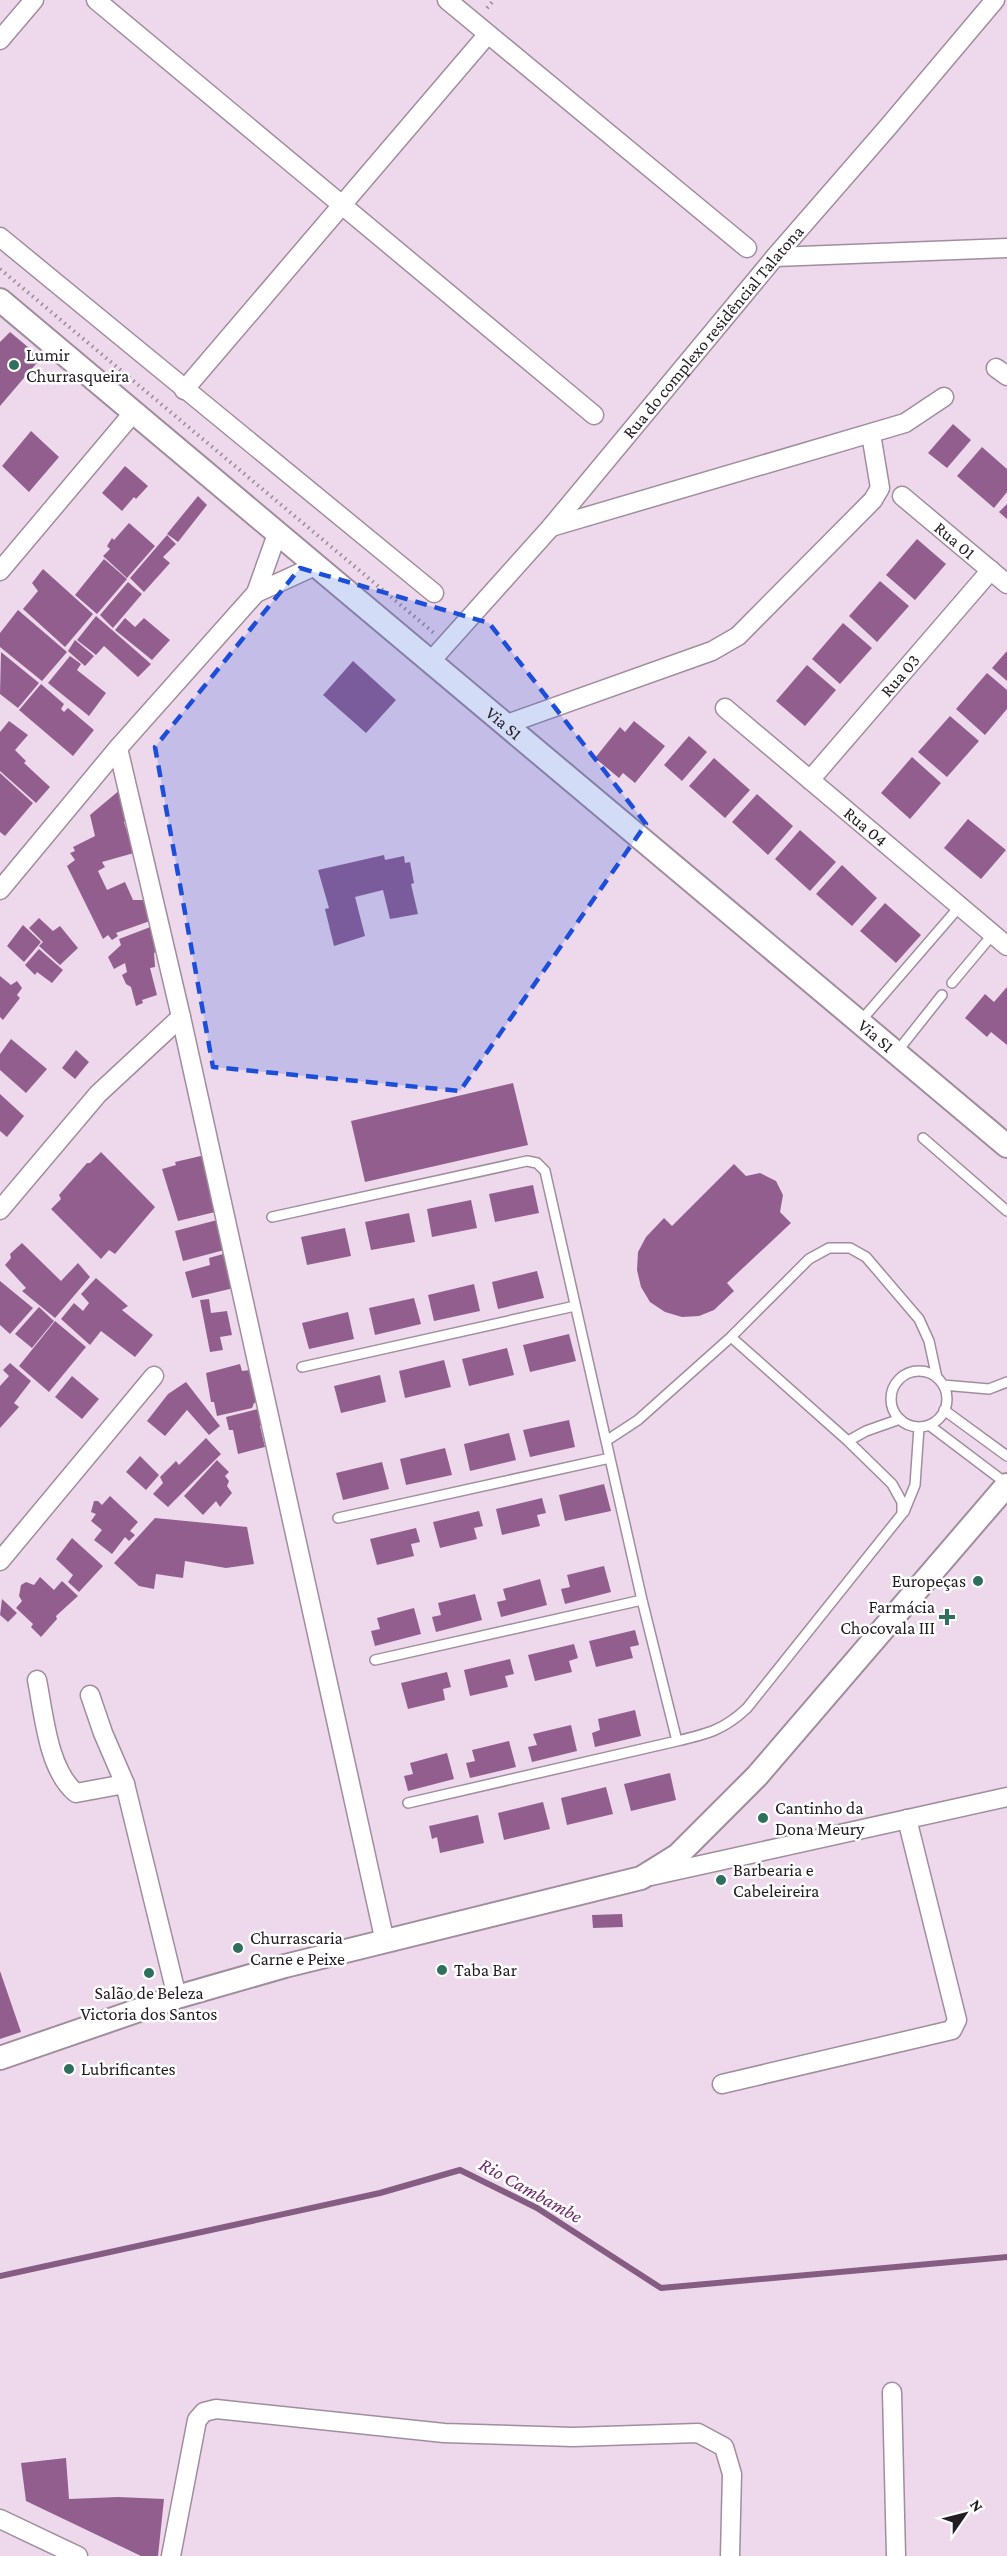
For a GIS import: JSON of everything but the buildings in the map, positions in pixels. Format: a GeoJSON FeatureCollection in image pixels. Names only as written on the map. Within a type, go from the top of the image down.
{"type":"FeatureCollection","features":[{"type":"Feature","properties":{"kind":"street"},"geometry":{"type":"LineString","coordinates":[[0,40],[34,0]]}},
{"type":"Feature","properties":{"kind":"street"},"geometry":{"type":"LineString","coordinates":[[96,0],[594,415]]}},
{"type":"Feature","properties":{"kind":"street"},"geometry":{"type":"LineString","coordinates":[[447,0],[747,248]]}},
{"type":"Feature","properties":{"kind":"street","name":"Rua do complexo residêncial Talatona"},"geometry":{"type":"LineString","coordinates":[[430,662],[551,527],[775,257],[994,0]]}},
{"type":"Feature","properties":{"kind":"street"},"geometry":{"type":"LineString","coordinates":[[184,390],[488,34]]}},
{"type":"Feature","properties":{"kind":"street"},"geometry":{"type":"LineString","coordinates":[[0,237],[434,593]]}},
{"type":"Feature","properties":{"kind":"street"},"geometry":{"type":"LineString","coordinates":[[775,257],[1007,248]]}},
{"type":"Feature","properties":{"kind":"street","name":"Via S1"},"geometry":{"type":"LineString","coordinates":[[0,300],[1007,1146]]}},
{"type":"Feature","properties":{"kind":"street"},"geometry":{"type":"LineString","coordinates":[[551,527],[905,423],[944,397]]}},
{"type":"Feature","properties":{"kind":"street"},"geometry":{"type":"LineString","coordinates":[[0,571],[133,413]]}},
{"type":"Feature","properties":{"kind":"street"},"geometry":{"type":"LineString","coordinates":[[504,724],[701,655],[738,636],[873,500],[880,488],[871,434]]}},
{"type":"Feature","properties":{"kind":"street","name":"Rua 01"},"geometry":{"type":"LineString","coordinates":[[902,496],[1007,584]]}},
{"type":"Feature","properties":{"kind":"street"},"geometry":{"type":"LineString","coordinates":[[0,890],[118,748],[256,593],[277,534]]}},
{"type":"Feature","properties":{"kind":"street"},"geometry":{"type":"LineString","coordinates":[[256,593],[315,566]]}},
{"type":"Feature","properties":{"kind":"street","name":"Rua 03"},"geometry":{"type":"LineString","coordinates":[[810,780],[991,570]]}},
{"type":"Feature","properties":{"kind":"street","name":"Rua 04"},"geometry":{"type":"LineString","coordinates":[[725,708],[1000,940]]}},
{"type":"Feature","properties":{"kind":"street"},"geometry":{"type":"LineString","coordinates":[[118,748],[181,1017],[385,1942]]}},
{"type":"Feature","properties":{"kind":"street"},"geometry":{"type":"LineString","coordinates":[[0,1210],[98,1094],[181,1017]]}},
{"type":"Feature","properties":{"kind":"street"},"geometry":{"type":"LineString","coordinates":[[0,1561],[154,1376]]}},
{"type":"Feature","properties":{"kind":"street"},"geometry":{"type":"LineString","coordinates":[[641,1878],[678,1855],[757,1776],[1007,1485]]}},
{"type":"Feature","properties":{"kind":"street"},"geometry":{"type":"LineString","coordinates":[[37,1680],[55,1764],[69,1787],[76,1793],[125,1784]]}},
{"type":"Feature","properties":{"kind":"street"},"geometry":{"type":"LineString","coordinates":[[90,1695],[103,1733],[125,1784],[177,1997]]}},
{"type":"Feature","properties":{"kind":"street"},"geometry":{"type":"LineString","coordinates":[[0,2058],[177,1997],[285,1966],[641,1878],[1007,1797]]}},
{"type":"Feature","properties":{"kind":"street"},"geometry":{"type":"LineString","coordinates":[[722,2084],[952,2030],[957,2020],[908,1820]]}},
{"type":"Feature","properties":{"kind":"street"},"geometry":{"type":"LineString","coordinates":[[892,2392],[896,2556]]}},
{"type":"Feature","properties":{"kind":"street"},"geometry":{"type":"LineString","coordinates":[[171,2556],[197,2420],[204,2412],[216,2409],[444,2433],[573,2437],[698,2433],[724,2447],[732,2474],[730,2556]]}},
{"type":"Feature","properties":{"kind":"street"},"geometry":{"type":"LineString","coordinates":[[0,2519],[78,2556]]}},
{"type":"Feature","properties":{"kind":"lane"},"geometry":{"type":"LineString","coordinates":[[860,1023],[960,906]]}},
{"type":"Feature","properties":{"kind":"lane"},"geometry":{"type":"LineString","coordinates":[[952,983],[1000,940]]}},
{"type":"Feature","properties":{"kind":"lane"},"geometry":{"type":"LineString","coordinates":[[896,1053],[942,995]]}},
{"type":"Feature","properties":{"kind":"lane"},"geometry":{"type":"LineString","coordinates":[[923,1138],[1007,1211]]}},
{"type":"Feature","properties":{"kind":"lane"},"geometry":{"type":"LineString","coordinates":[[272,1217],[527,1161],[537,1163],[545,1171],[676,1741]]}},
{"type":"Feature","properties":{"kind":"lane"},"geometry":{"type":"LineString","coordinates":[[606,1441],[638,1420],[731,1337],[809,1259],[829,1248],[850,1248],[867,1257],[919,1319],[940,1381],[946,1393],[944,1410],[938,1419],[929,1425],[918,1427],[908,1425],[900,1419],[894,1412],[891,1395],[898,1380],[904,1374],[921,1371],[940,1381],[990,1389],[1007,1382]]}},
{"type":"Feature","properties":{"kind":"lane"},"geometry":{"type":"LineString","coordinates":[[302,1367],[575,1306]]}},
{"type":"Feature","properties":{"kind":"lane"},"geometry":{"type":"LineString","coordinates":[[731,1337],[892,1484],[902,1502],[902,1514]]}},
{"type":"Feature","properties":{"kind":"lane"},"geometry":{"type":"LineString","coordinates":[[944,1410],[1007,1456]]}},
{"type":"Feature","properties":{"kind":"lane"},"geometry":{"type":"LineString","coordinates":[[848,1442],[866,1431],[900,1419]]}},
{"type":"Feature","properties":{"kind":"lane"},"geometry":{"type":"LineString","coordinates":[[929,1425],[1007,1485]]}},
{"type":"Feature","properties":{"kind":"lane"},"geometry":{"type":"LineString","coordinates":[[408,1803],[712,1733],[732,1722],[747,1708],[902,1514],[915,1485],[918,1427]]}},
{"type":"Feature","properties":{"kind":"lane"},"geometry":{"type":"LineString","coordinates":[[338,1518],[610,1458]]}},
{"type":"Feature","properties":{"kind":"lane"},"geometry":{"type":"LineString","coordinates":[[375,1660],[642,1600]]}},
{"type":"Feature","properties":{"kind":"path"},"geometry":{"type":"LineString","coordinates":[[487,8],[494,0]]}},
{"type":"Feature","properties":{"kind":"path"},"geometry":{"type":"LineString","coordinates":[[0,269],[436,635],[443,627]]}},
{"type":"Feature","properties":{"kind":"highlighted area"},"geometry":{"type":"Polygon","coordinates":[[[300,568],[489,623],[646,824],[460,1091],[213,1067],[155,747],[300,568]]]}},
{"type":"Feature","properties":{"kind":"waterway","name":"Rio Cambambe"},"geometry":{"type":"LineString","coordinates":[[0,2276],[380,2193],[460,2170],[537,2208],[661,2288],[1007,2257]]}},
{"type":"Feature","properties":{"kind":"place","name":"Lumir Churrasqueira"},"geometry":{"type":"Point","coordinates":[14,365]}},
{"type":"Feature","properties":{"kind":"place","name":"Europeças"},"geometry":{"type":"Point","coordinates":[978,1581]}},
{"type":"Feature","properties":{"kind":"place","name":"Farmácia Chocovala III"},"geometry":{"type":"Point","coordinates":[947,1617]}},
{"type":"Feature","properties":{"kind":"place","name":"Cantinho da Dona Meury"},"geometry":{"type":"Point","coordinates":[763,1818]}},
{"type":"Feature","properties":{"kind":"place","name":"Barbearia e Cabeleireira"},"geometry":{"type":"Point","coordinates":[721,1880]}},
{"type":"Feature","properties":{"kind":"place","name":"Churrascaria Carne e Peixe"},"geometry":{"type":"Point","coordinates":[238,1948]}},
{"type":"Feature","properties":{"kind":"place","name":"Taba Bar"},"geometry":{"type":"Point","coordinates":[442,1970]}},
{"type":"Feature","properties":{"kind":"place","name":"Salão de Beleza Victoria dos Santos"},"geometry":{"type":"Point","coordinates":[149,1973]}},
{"type":"Feature","properties":{"kind":"place","name":"Lubrificantes"},"geometry":{"type":"Point","coordinates":[69,2069]}}]}
